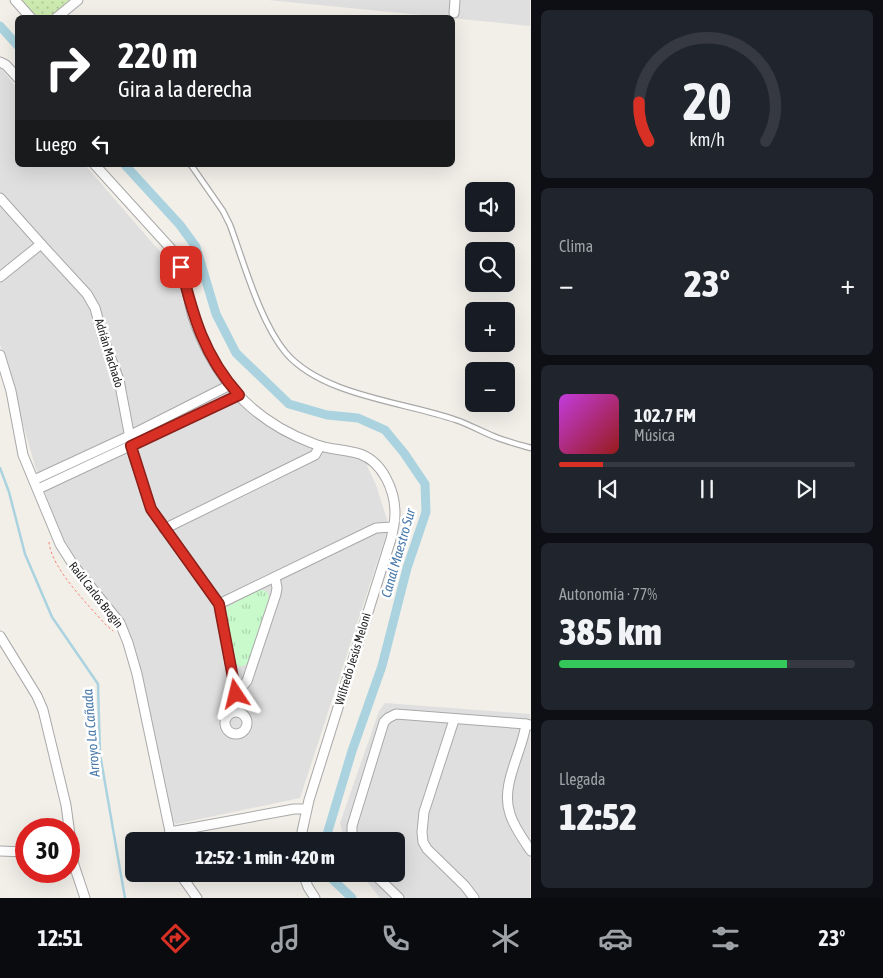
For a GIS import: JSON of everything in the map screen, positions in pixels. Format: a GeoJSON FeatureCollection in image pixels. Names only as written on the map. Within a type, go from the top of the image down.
{"type":"FeatureCollection","features":[{"type":"Feature","properties":{"kind":"street"},"geometry":{"type":"LineString","coordinates":[[15,0],[28,15]]}},
{"type":"Feature","properties":{"kind":"street"},"geometry":{"type":"LineString","coordinates":[[60,15],[78,0]]}},
{"type":"Feature","properties":{"kind":"street"},"geometry":{"type":"LineString","coordinates":[[454,13],[455,0]]}},
{"type":"Feature","properties":{"kind":"street"},"geometry":{"type":"LineString","coordinates":[[0,62],[6,65],[15,75]]}},
{"type":"Feature","properties":{"kind":"street","name":"Wilfredo Jesús Meloni"},"geometry":{"type":"LineString","coordinates":[[97,167],[173,251],[181,267],[197,326],[214,362],[239,395],[274,425],[320,446],[362,455],[374,463],[388,480],[395,515],[394,527],[306,809],[302,832]]}},
{"type":"Feature","properties":{"kind":"street","name":"Adrián Machado"},"geometry":{"type":"LineString","coordinates":[[0,198],[87,294],[95,308],[103,337],[119,380],[131,446],[151,509],[219,604],[236,694],[237,712]]}},
{"type":"Feature","properties":{"kind":"street"},"geometry":{"type":"LineString","coordinates":[[0,277],[41,244]]}},
{"type":"Feature","properties":{"kind":"street","name":"Raúl Carlos Brogin"},"geometry":{"type":"LineString","coordinates":[[0,355],[11,391],[24,455],[60,544],[67,556],[115,616],[124,631],[137,674],[170,832]]}},
{"type":"Feature","properties":{"kind":"street"},"geometry":{"type":"LineString","coordinates":[[34,480],[129,436],[230,385]]}},
{"type":"Feature","properties":{"kind":"street"},"geometry":{"type":"LineString","coordinates":[[38,489],[239,395]]}},
{"type":"Feature","properties":{"kind":"street"},"geometry":{"type":"LineString","coordinates":[[164,529],[315,455],[320,446]]}},
{"type":"Feature","properties":{"kind":"street"},"geometry":{"type":"LineString","coordinates":[[219,604],[376,528],[394,527]]}},
{"type":"Feature","properties":{"kind":"street"},"geometry":{"type":"LineString","coordinates":[[236,694],[243,688],[250,672],[276,594],[276,577]]}},
{"type":"Feature","properties":{"kind":"street"},"geometry":{"type":"LineString","coordinates":[[0,636],[37,696],[43,710],[66,805],[67,818]]}},
{"type":"Feature","properties":{"kind":"street"},"geometry":{"type":"LineString","coordinates":[[352,832],[352,826],[384,722],[388,718],[396,714],[454,720],[528,724],[509,782],[507,805],[510,815],[530,851]]}},
{"type":"Feature","properties":{"kind":"street"},"geometry":{"type":"LineString","coordinates":[[454,720],[424,812],[423,842],[426,849],[465,886],[474,898]]}},
{"type":"Feature","properties":{"kind":"street"},"geometry":{"type":"LineString","coordinates":[[193,832],[294,809],[306,809]]}},
{"type":"Feature","properties":{"kind":"street"},"geometry":{"type":"LineString","coordinates":[[521,836],[530,831]]}},
{"type":"Feature","properties":{"kind":"street"},"geometry":{"type":"LineString","coordinates":[[0,851],[15,852]]}},
{"type":"Feature","properties":{"kind":"street"},"geometry":{"type":"LineString","coordinates":[[186,882],[197,898]]}},
{"type":"Feature","properties":{"kind":"street"},"geometry":{"type":"LineString","coordinates":[[306,882],[315,898]]}},
{"type":"Feature","properties":{"kind":"street"},"geometry":{"type":"LineString","coordinates":[[382,882],[399,898]]}},
{"type":"Feature","properties":{"kind":"street"},"geometry":{"type":"LineString","coordinates":[[80,883],[85,898]]}},
{"type":"Feature","properties":{"kind":"lane"},"geometry":{"type":"LineString","coordinates":[[192,167],[223,211],[265,319],[276,338],[295,362],[337,386],[456,420],[496,438],[530,448]]}},
{"type":"Feature","properties":{"kind":"path"},"geometry":{"type":"LineString","coordinates":[[49,540],[50,552],[66,579],[112,631]]}},
{"type":"Feature","properties":{"kind":"shaded area"},"geometry":{"type":"Polygon","coordinates":[[[268,0],[530,0],[530,26],[455,18],[455,15],[421,15],[268,0]]]}},
{"type":"Feature","properties":{"kind":"shaded area"},"geometry":{"type":"Polygon","coordinates":[[[0,67],[15,86],[15,167],[87,167],[175,269],[183,301],[212,367],[239,400],[274,425],[364,459],[376,485],[389,526],[300,798],[176,824],[172,820],[136,651],[118,615],[68,553],[35,466],[0,344],[0,67]]]}},
{"type":"Feature","properties":{"kind":"shaded area"},"geometry":{"type":"Polygon","coordinates":[[[385,703],[530,714],[530,898],[380,898],[367,882],[405,882],[405,832],[342,832],[340,823],[379,711],[385,703]]]}},
{"type":"Feature","properties":{"kind":"green space"},"geometry":{"type":"Polygon","coordinates":[[[21,0],[73,0],[55,15],[36,15],[21,0]]]}},
{"type":"Feature","properties":{"kind":"green space"},"geometry":{"type":"Polygon","coordinates":[[[260,589],[267,592],[269,597],[248,664],[240,667],[233,662],[225,611],[227,607],[260,589]]]}},
{"type":"Feature","properties":{"kind":"waterway","name":"Canal Maestro Sur"},"geometry":{"type":"LineString","coordinates":[[0,26],[15,43]]}},
{"type":"Feature","properties":{"kind":"waterway","name":"Canal Maestro Sur"},"geometry":{"type":"LineString","coordinates":[[127,167],[180,225],[196,247],[216,314],[236,353],[289,404],[327,415],[358,418],[385,430],[404,453],[425,484],[426,512],[407,568],[382,666],[352,751],[328,832]]}},
{"type":"Feature","properties":{"kind":"waterway","name":"Arroyo La Cañada"},"geometry":{"type":"LineString","coordinates":[[0,468],[9,492],[25,554],[52,617],[98,684],[100,754],[125,898]]}},
{"type":"Feature","properties":{"kind":"waterway","name":"Canal Maestro Sur"},"geometry":{"type":"LineString","coordinates":[[335,882],[352,898]]}},
{"type":"Feature","properties":{"kind":"route"},"geometry":{"type":"LineString","coordinates":[[181,267],[194,318],[208,350],[214,362],[239,395],[131,446],[147,500],[156,518],[219,604],[236,694]]}}]}
